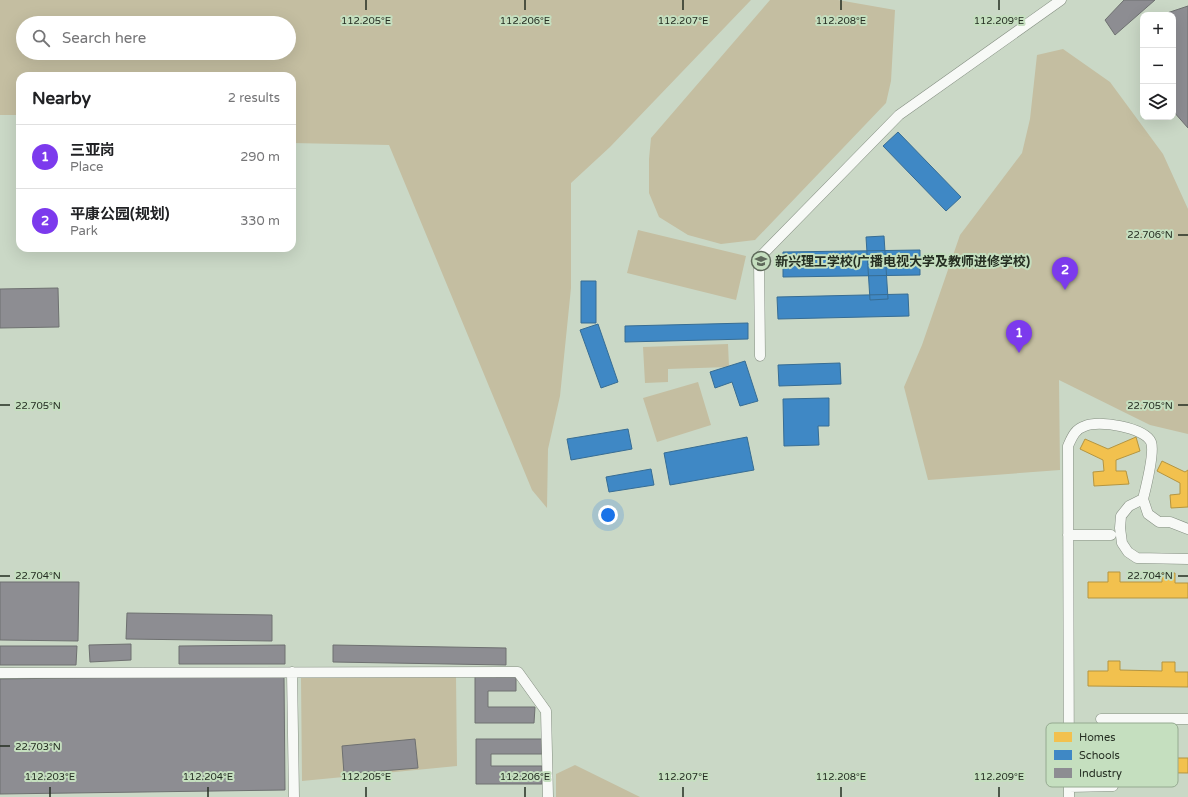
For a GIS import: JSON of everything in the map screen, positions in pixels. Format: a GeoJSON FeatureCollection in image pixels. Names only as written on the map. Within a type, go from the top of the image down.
{"type":"FeatureCollection","features":[{"type":"Feature","properties":{"kind":"lane"},"geometry":{"type":"LineString","coordinates":[[760,356],[759,258],[899,114],[1061,0]]}},
{"type":"Feature","properties":{"kind":"lane"},"geometry":{"type":"LineString","coordinates":[[1069,723],[1068,446],[1076,431],[1086,425],[1102,424],[1131,428],[1150,440],[1153,449],[1143,499],[1148,514],[1159,522],[1170,522],[1188,528]]}},
{"type":"Feature","properties":{"kind":"lane"},"geometry":{"type":"LineString","coordinates":[[1143,499],[1129,506],[1121,516],[1120,528],[1122,543],[1128,552],[1137,558],[1188,559]]}},
{"type":"Feature","properties":{"kind":"lane"},"geometry":{"type":"LineString","coordinates":[[1068,536],[1111,536]]}},
{"type":"Feature","properties":{"kind":"lane"},"geometry":{"type":"LineString","coordinates":[[292,672],[294,797]]}},
{"type":"Feature","properties":{"kind":"lane"},"geometry":{"type":"LineString","coordinates":[[0,673],[518,672],[546,710],[548,797]]}},
{"type":"Feature","properties":{"kind":"lane"},"geometry":{"type":"LineString","coordinates":[[1101,719],[1188,719]]}},
{"type":"Feature","properties":{"kind":"lane"},"geometry":{"type":"LineString","coordinates":[[1069,792],[1106,787]]}},
{"type":"Feature","properties":{"kind":"shaded area"},"geometry":{"type":"Polygon","coordinates":[[[0,0],[751,0],[610,147],[571,183],[571,288],[560,396],[548,449],[547,508],[532,490],[389,145],[296,143],[296,72],[16,72],[16,115],[0,115],[0,0]]]}},
{"type":"Feature","properties":{"kind":"shaded area"},"geometry":{"type":"Polygon","coordinates":[[[770,0],[838,0],[895,10],[891,81],[886,103],[755,240],[721,244],[688,235],[659,217],[649,193],[649,159],[651,138],[770,0]]]}},
{"type":"Feature","properties":{"kind":"shaded area"},"geometry":{"type":"Polygon","coordinates":[[[1063,49],[1110,82],[1163,154],[1188,209],[1188,434],[1150,425],[1059,380],[1060,470],[928,480],[904,387],[922,345],[960,235],[1022,153],[1030,119],[1037,55],[1063,49]]]}},
{"type":"Feature","properties":{"kind":"shaded area"},"geometry":{"type":"Polygon","coordinates":[[[638,230],[746,256],[736,300],[627,273],[638,230]]]}},
{"type":"Feature","properties":{"kind":"shaded area"},"geometry":{"type":"Polygon","coordinates":[[[728,344],[729,367],[668,369],[668,382],[645,383],[643,347],[728,344]]]}},
{"type":"Feature","properties":{"kind":"shaded area"},"geometry":{"type":"Polygon","coordinates":[[[698,382],[711,425],[657,442],[643,398],[698,382]]]}},
{"type":"Feature","properties":{"kind":"shaded area"},"geometry":{"type":"Polygon","coordinates":[[[456,676],[457,766],[302,781],[301,678],[456,676]]]}},
{"type":"Feature","properties":{"kind":"shaded area"},"geometry":{"type":"Polygon","coordinates":[[[575,765],[640,797],[556,797],[556,774],[575,765]]]}},
{"type":"Feature","properties":{"kind":"building: Homes"},"geometry":{"type":"Polygon","coordinates":[[[1136,437],[1140,451],[1116,460],[1116,471],[1126,471],[1129,484],[1094,486],[1093,472],[1104,471],[1103,460],[1080,449],[1085,439],[1108,449],[1136,437]]]}},
{"type":"Feature","properties":{"kind":"building: Homes"},"geometry":{"type":"Polygon","coordinates":[[[1162,461],[1185,472],[1188,470],[1188,507],[1171,508],[1170,495],[1180,494],[1180,483],[1157,471],[1162,461]]]}},
{"type":"Feature","properties":{"kind":"building: Homes"},"geometry":{"type":"Polygon","coordinates":[[[1108,572],[1120,572],[1120,582],[1162,582],[1162,573],[1175,573],[1175,583],[1188,583],[1188,598],[1088,598],[1088,582],[1108,582],[1108,572]]]}},
{"type":"Feature","properties":{"kind":"building: Homes"},"geometry":{"type":"Polygon","coordinates":[[[1108,661],[1120,661],[1120,670],[1162,671],[1162,662],[1175,662],[1175,672],[1188,672],[1188,687],[1088,686],[1088,671],[1108,671],[1108,661]]]}},
{"type":"Feature","properties":{"kind":"building: Homes"},"geometry":{"type":"Polygon","coordinates":[[[1178,758],[1188,758],[1188,773],[1178,773],[1178,758]]]}},
{"type":"Feature","properties":{"kind":"building: Schools"},"geometry":{"type":"Polygon","coordinates":[[[898,132],[961,197],[946,211],[883,146],[898,132]]]}},
{"type":"Feature","properties":{"kind":"building: Schools"},"geometry":{"type":"Polygon","coordinates":[[[884,236],[888,299],[870,300],[866,237],[884,236]]]}},
{"type":"Feature","properties":{"kind":"building: Schools"},"geometry":{"type":"Polygon","coordinates":[[[920,250],[920,275],[783,277],[783,252],[920,250]]]}},
{"type":"Feature","properties":{"kind":"building: Schools"},"geometry":{"type":"Polygon","coordinates":[[[581,281],[596,281],[596,323],[581,323],[581,281]]]}},
{"type":"Feature","properties":{"kind":"building: Schools"},"geometry":{"type":"Polygon","coordinates":[[[908,294],[909,316],[778,319],[777,297],[908,294]]]}},
{"type":"Feature","properties":{"kind":"building: Schools"},"geometry":{"type":"Polygon","coordinates":[[[748,323],[748,339],[625,342],[625,326],[748,323]]]}},
{"type":"Feature","properties":{"kind":"building: Schools"},"geometry":{"type":"Polygon","coordinates":[[[598,324],[618,382],[601,388],[580,330],[598,324]]]}},
{"type":"Feature","properties":{"kind":"building: Schools"},"geometry":{"type":"Polygon","coordinates":[[[745,361],[758,401],[740,406],[732,382],[715,388],[710,372],[745,361]]]}},
{"type":"Feature","properties":{"kind":"building: Schools"},"geometry":{"type":"Polygon","coordinates":[[[840,363],[841,384],[779,386],[778,365],[840,363]]]}},
{"type":"Feature","properties":{"kind":"building: Schools"},"geometry":{"type":"Polygon","coordinates":[[[829,398],[829,426],[818,426],[819,445],[784,446],[783,399],[829,398]]]}},
{"type":"Feature","properties":{"kind":"building: Schools"},"geometry":{"type":"Polygon","coordinates":[[[628,429],[632,449],[571,460],[567,439],[628,429]]]}},
{"type":"Feature","properties":{"kind":"building: Schools"},"geometry":{"type":"Polygon","coordinates":[[[747,437],[754,470],[670,485],[664,453],[747,437]]]}},
{"type":"Feature","properties":{"kind":"building: Schools"},"geometry":{"type":"Polygon","coordinates":[[[651,469],[654,485],[609,492],[606,477],[651,469]]]}},
{"type":"Feature","properties":{"kind":"building: Industry"},"geometry":{"type":"Polygon","coordinates":[[[1124,0],[1155,0],[1115,35],[1105,20],[1124,0]]]}},
{"type":"Feature","properties":{"kind":"building: Industry"},"geometry":{"type":"Polygon","coordinates":[[[1188,6],[1188,128],[1176,114],[1176,12],[1170,12],[1188,6]]]}},
{"type":"Feature","properties":{"kind":"building: Industry"},"geometry":{"type":"Polygon","coordinates":[[[58,288],[59,327],[0,328],[0,289],[58,288]]]}},
{"type":"Feature","properties":{"kind":"building: Industry"},"geometry":{"type":"Polygon","coordinates":[[[0,582],[79,582],[78,641],[0,640],[0,582]]]}},
{"type":"Feature","properties":{"kind":"building: Industry"},"geometry":{"type":"Polygon","coordinates":[[[127,613],[272,615],[272,641],[126,639],[127,613]]]}},
{"type":"Feature","properties":{"kind":"building: Industry"},"geometry":{"type":"Polygon","coordinates":[[[131,644],[131,660],[90,662],[89,645],[131,644]]]}},
{"type":"Feature","properties":{"kind":"building: Industry"},"geometry":{"type":"Polygon","coordinates":[[[285,645],[285,664],[179,664],[179,646],[285,645]]]}},
{"type":"Feature","properties":{"kind":"building: Industry"},"geometry":{"type":"Polygon","coordinates":[[[333,645],[506,648],[506,665],[333,662],[333,645]]]}},
{"type":"Feature","properties":{"kind":"building: Industry"},"geometry":{"type":"Polygon","coordinates":[[[0,646],[77,646],[76,665],[0,665],[0,646]]]}},
{"type":"Feature","properties":{"kind":"building: Industry"},"geometry":{"type":"Polygon","coordinates":[[[475,674],[516,674],[516,691],[488,691],[488,707],[535,707],[534,723],[475,723],[475,674]]]}},
{"type":"Feature","properties":{"kind":"building: Industry"},"geometry":{"type":"Polygon","coordinates":[[[284,675],[285,790],[0,794],[0,679],[284,675]]]}},
{"type":"Feature","properties":{"kind":"building: Industry"},"geometry":{"type":"Polygon","coordinates":[[[415,739],[418,768],[344,774],[342,746],[415,739]]]}},
{"type":"Feature","properties":{"kind":"building: Industry"},"geometry":{"type":"Polygon","coordinates":[[[476,739],[542,739],[542,754],[491,754],[491,766],[542,766],[542,784],[476,784],[476,739]]]}},
{"type":"Feature","properties":{"kind":"place","name":"新兴理工学校(广播电视大学及教师进修学校)"},"geometry":{"type":"Point","coordinates":[761,261]}},
{"type":"Feature","properties":{"kind":"place","name":"平康公园(规划)"},"geometry":{"type":"Point","coordinates":[1065,290]}},
{"type":"Feature","properties":{"kind":"place","name":"三亚岗"},"geometry":{"type":"Point","coordinates":[1019,353]}}]}
